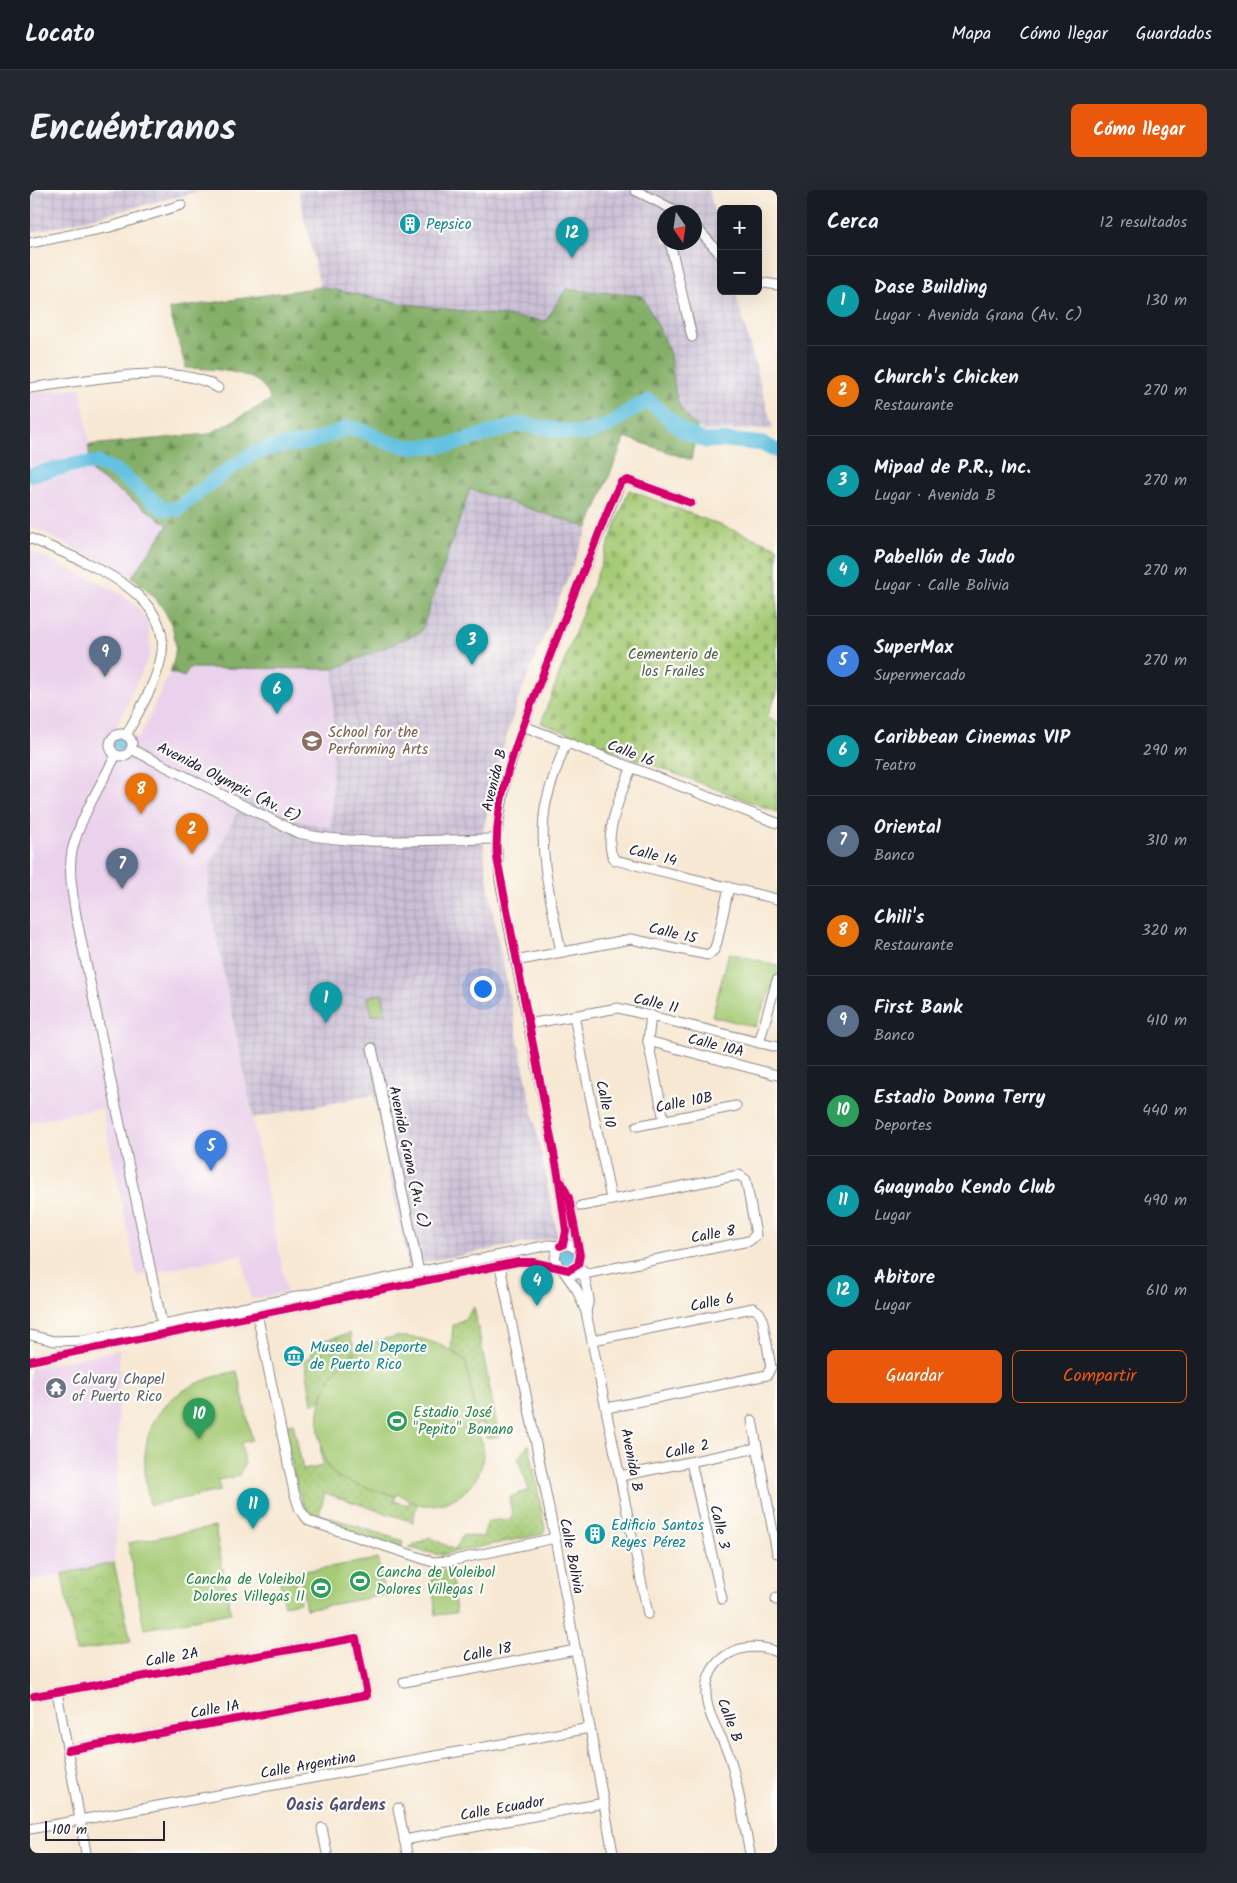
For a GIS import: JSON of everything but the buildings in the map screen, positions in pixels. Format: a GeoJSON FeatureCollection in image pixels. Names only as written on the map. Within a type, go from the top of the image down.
{"type":"FeatureCollection","features":[{"type":"Feature","properties":{"kind":"street"},"geometry":{"type":"LineString","coordinates":[[635,190],[662,205]]}},
{"type":"Feature","properties":{"kind":"street"},"geometry":{"type":"LineString","coordinates":[[30,243],[110,227],[181,205]]}},
{"type":"Feature","properties":{"kind":"street"},"geometry":{"type":"LineString","coordinates":[[702,234],[717,251]]}},
{"type":"Feature","properties":{"kind":"street"},"geometry":{"type":"LineString","coordinates":[[672,250],[692,337]]}},
{"type":"Feature","properties":{"kind":"street"},"geometry":{"type":"LineString","coordinates":[[762,283],[777,285]]}},
{"type":"Feature","properties":{"kind":"street"},"geometry":{"type":"LineString","coordinates":[[30,388],[153,373],[190,375],[208,381],[218,388]]}},
{"type":"Feature","properties":{"kind":"street","name":"Avenida B"},"geometry":{"type":"LineString","coordinates":[[561,1246],[566,1232],[558,1174],[500,881],[496,839],[506,779],[523,726],[572,599],[621,482],[628,480],[691,503]]}},
{"type":"Feature","properties":{"kind":"street"},"geometry":{"type":"LineString","coordinates":[[30,538],[124,583],[146,603],[158,623],[162,640],[159,665],[126,736]]}},
{"type":"Feature","properties":{"kind":"street","name":"Calle 16"},"geometry":{"type":"LineString","coordinates":[[523,726],[777,823]]}},
{"type":"Feature","properties":{"kind":"street"},"geometry":{"type":"LineString","coordinates":[[120,734],[126,736],[131,741],[131,749],[125,755],[116,755],[111,749],[111,740],[120,734]]}},
{"type":"Feature","properties":{"kind":"street"},"geometry":{"type":"LineString","coordinates":[[561,952],[545,871],[543,833],[546,807],[566,742]]}},
{"type":"Feature","properties":{"kind":"street","name":"Avenida Olympic (Av. E)"},"geometry":{"type":"LineString","coordinates":[[131,749],[298,832],[321,838],[378,840],[496,839]]}},
{"type":"Feature","properties":{"kind":"street"},"geometry":{"type":"LineString","coordinates":[[116,755],[79,830],[72,851],[71,877],[76,916],[163,1329]]}},
{"type":"Feature","properties":{"kind":"street","name":"Calle 14"},"geometry":{"type":"LineString","coordinates":[[631,768],[614,818],[611,846],[615,860],[777,899]]}},
{"type":"Feature","properties":{"kind":"street","name":"Calle 15"},"geometry":{"type":"LineString","coordinates":[[515,961],[638,939],[708,955],[714,950],[717,942],[729,887]]}},
{"type":"Feature","properties":{"kind":"street"},"geometry":{"type":"LineString","coordinates":[[759,1043],[777,980]]}},
{"type":"Feature","properties":{"kind":"street","name":"Calle 11"},"geometry":{"type":"LineString","coordinates":[[528,1024],[618,1008],[777,1047]]}},
{"type":"Feature","properties":{"kind":"street"},"geometry":{"type":"LineString","coordinates":[[651,1015],[648,1042],[664,1120]]}},
{"type":"Feature","properties":{"kind":"street","name":"Calle 10"},"geometry":{"type":"LineString","coordinates":[[574,1016],[611,1199]]}},
{"type":"Feature","properties":{"kind":"street","name":"Calle 10A"},"geometry":{"type":"LineString","coordinates":[[648,1042],[777,1074]]}},
{"type":"Feature","properties":{"kind":"street","name":"Avenida Grana (Av. C)"},"geometry":{"type":"LineString","coordinates":[[372,1048],[419,1272]]}},
{"type":"Feature","properties":{"kind":"street","name":"Calle 10B"},"geometry":{"type":"LineString","coordinates":[[637,1126],[736,1106]]}},
{"type":"Feature","properties":{"kind":"street","name":"Avenida B"},"geometry":{"type":"LineString","coordinates":[[558,1174],[569,1198],[578,1249]]}},
{"type":"Feature","properties":{"kind":"street","name":"Calle 8"},"geometry":{"type":"LineString","coordinates":[[163,1329],[258,1314],[524,1262],[564,1268],[572,1272],[584,1274],[749,1242],[756,1235],[746,1180],[739,1175],[581,1206]]}},
{"type":"Feature","properties":{"kind":"street"},"geometry":{"type":"LineString","coordinates":[[30,1361],[163,1329],[549,1245],[573,1245],[578,1249],[580,1259],[578,1265],[564,1268],[555,1258],[561,1246]]}},
{"type":"Feature","properties":{"kind":"street","name":"Avenida B"},"geometry":{"type":"LineString","coordinates":[[580,1259],[589,1299],[586,1312]]}},
{"type":"Feature","properties":{"kind":"street","name":"Calle Bolivia"},"geometry":{"type":"LineString","coordinates":[[500,1266],[555,1538],[613,1853]]}},
{"type":"Feature","properties":{"kind":"street","name":"Avenida B"},"geometry":{"type":"LineString","coordinates":[[564,1268],[586,1312],[593,1340],[648,1614]]}},
{"type":"Feature","properties":{"kind":"street","name":"Calle 6"},"geometry":{"type":"LineString","coordinates":[[593,1340],[753,1308],[759,1312],[762,1318],[771,1367],[767,1375],[607,1408]]}},
{"type":"Feature","properties":{"kind":"street"},"geometry":{"type":"LineString","coordinates":[[258,1314],[292,1484],[298,1505],[309,1521],[433,1562],[450,1561],[555,1538]]}},
{"type":"Feature","properties":{"kind":"street"},"geometry":{"type":"LineString","coordinates":[[30,1335],[54,1340],[86,1340],[163,1329]]}},
{"type":"Feature","properties":{"kind":"street"},"geometry":{"type":"LineString","coordinates":[[752,1420],[757,1448],[774,1513],[777,1552]]}},
{"type":"Feature","properties":{"kind":"street","name":"Calle 2"},"geometry":{"type":"LineString","coordinates":[[621,1476],[757,1448]]}},
{"type":"Feature","properties":{"kind":"street","name":"Calle 3"},"geometry":{"type":"LineString","coordinates":[[691,1462],[722,1599]]}},
{"type":"Feature","properties":{"kind":"street","name":"Calle 2A"},"geometry":{"type":"LineString","coordinates":[[34,1696],[356,1638],[367,1696]]}},
{"type":"Feature","properties":{"kind":"street","name":"Calle B"},"geometry":{"type":"LineString","coordinates":[[750,1853],[730,1761],[707,1705],[706,1687],[712,1670],[726,1655],[736,1650],[757,1646],[777,1652]]}},
{"type":"Feature","properties":{"kind":"street","name":"Calle 18"},"geometry":{"type":"LineString","coordinates":[[404,1682],[576,1650]]}},
{"type":"Feature","properties":{"kind":"street"},"geometry":{"type":"LineString","coordinates":[[58,1692],[86,1853]]}},
{"type":"Feature","properties":{"kind":"street","name":"Calle 1A"},"geometry":{"type":"LineString","coordinates":[[68,1750],[367,1696]]}},
{"type":"Feature","properties":{"kind":"street","name":"Calle Argentina"},"geometry":{"type":"LineString","coordinates":[[30,1829],[590,1728]]}},
{"type":"Feature","properties":{"kind":"street","name":"Calle Ecuador"},"geometry":{"type":"LineString","coordinates":[[404,1840],[604,1803]]}},
{"type":"Feature","properties":{"kind":"street"},"geometry":{"type":"LineString","coordinates":[[398,1808],[407,1853]]}},
{"type":"Feature","properties":{"kind":"street"},"geometry":{"type":"LineString","coordinates":[[322,1828],[327,1853]]}},
{"type":"Feature","properties":{"kind":"shaded area"},"geometry":{"type":"Polygon","coordinates":[[[31,190],[205,190],[30,233],[31,190]]]}},
{"type":"Feature","properties":{"kind":"shaded area"},"geometry":{"type":"Polygon","coordinates":[[[298,190],[709,190],[717,223],[717,295],[736,295],[773,429],[704,431],[697,427],[687,418],[677,403],[670,358],[546,321],[406,304],[320,287],[298,190]]]}},
{"type":"Feature","properties":{"kind":"shaded area"},"geometry":{"type":"Polygon","coordinates":[[[81,388],[93,472],[168,525],[132,577],[30,526],[30,393],[81,388]]]}},
{"type":"Feature","properties":{"kind":"shaded area"},"geometry":{"type":"Polygon","coordinates":[[[470,489],[588,528],[517,703],[501,755],[483,830],[485,864],[496,930],[558,1237],[408,1265],[374,1095],[253,1118],[208,896],[210,866],[245,796],[306,823],[331,828],[334,669],[421,632],[470,489]]]}},
{"type":"Feature","properties":{"kind":"shaded area"},"geometry":{"type":"Polygon","coordinates":[[[30,550],[118,592],[135,605],[144,616],[149,631],[150,654],[116,727],[139,738],[170,672],[183,677],[189,668],[334,669],[331,828],[306,823],[245,796],[211,866],[208,896],[287,1292],[251,1299],[242,1255],[137,1276],[102,1108],[30,1122],[30,550]]]}},
{"type":"Feature","properties":{"kind":"shaded area"},"geometry":{"type":"Polygon","coordinates":[[[119,1350],[117,1525],[114,1563],[30,1581],[30,1368],[119,1350]]]}},
{"type":"Feature","properties":{"kind":"green space"},"geometry":{"type":"Polygon","coordinates":[[[320,287],[406,304],[546,321],[566,289],[642,296],[667,345],[677,398],[687,417],[697,427],[691,460],[625,437],[588,528],[470,489],[421,632],[334,669],[189,668],[184,677],[170,672],[175,644],[169,618],[153,596],[132,577],[168,525],[92,472],[88,445],[209,434],[271,400],[260,383],[252,378],[234,372],[186,368],[169,309],[320,287]]]}},
{"type":"Feature","properties":{"kind":"green space","name":"Cementerio de los Frailes"},"geometry":{"type":"Polygon","coordinates":[[[629,490],[777,547],[777,693],[767,717],[777,721],[777,812],[541,723],[629,490]]]}},
{"type":"Feature","properties":{"kind":"green space"},"geometry":{"type":"Polygon","coordinates":[[[729,953],[777,965],[777,975],[755,1027],[712,1016],[729,953]]]}},
{"type":"Feature","properties":{"kind":"green space"},"geometry":{"type":"Polygon","coordinates":[[[382,994],[386,1012],[372,1015],[368,997],[382,994]]]}},
{"type":"Feature","properties":{"kind":"green space"},"geometry":{"type":"Polygon","coordinates":[[[474,1307],[499,1436],[486,1438],[483,1423],[478,1424],[465,1360],[451,1350],[453,1325],[466,1318],[474,1307]]]}},
{"type":"Feature","properties":{"kind":"green space"},"geometry":{"type":"Polygon","coordinates":[[[350,1333],[355,1353],[335,1372],[319,1402],[312,1404],[305,1360],[311,1357],[313,1347],[320,1345],[319,1342],[350,1333]]]}},
{"type":"Feature","properties":{"kind":"green space","name":"Estadio José \"Pepito\" Bonano"},"geometry":{"type":"Polygon","coordinates":[[[394,1337],[423,1339],[448,1349],[465,1360],[478,1424],[476,1425],[483,1448],[482,1464],[472,1484],[465,1492],[445,1502],[423,1505],[397,1494],[396,1496],[345,1480],[334,1474],[326,1462],[323,1453],[319,1421],[321,1403],[326,1387],[334,1373],[346,1360],[360,1350],[376,1342],[394,1337]]]}},
{"type":"Feature","properties":{"kind":"green space"},"geometry":{"type":"Polygon","coordinates":[[[237,1371],[252,1440],[241,1443],[245,1464],[238,1476],[218,1480],[220,1491],[150,1505],[145,1478],[145,1453],[149,1433],[158,1415],[171,1400],[188,1388],[210,1378],[237,1371]]]}},
{"type":"Feature","properties":{"kind":"green space"},"geometry":{"type":"Polygon","coordinates":[[[293,1423],[303,1470],[323,1466],[320,1444],[326,1462],[337,1477],[396,1496],[394,1501],[408,1505],[410,1501],[417,1503],[413,1522],[325,1493],[319,1514],[403,1541],[401,1548],[313,1519],[302,1502],[292,1466],[286,1433],[287,1424],[293,1423]]]}},
{"type":"Feature","properties":{"kind":"green space"},"geometry":{"type":"Polygon","coordinates":[[[529,1444],[545,1529],[543,1534],[441,1555],[409,1548],[430,1537],[455,1550],[463,1535],[483,1537],[488,1521],[512,1519],[510,1497],[529,1490],[518,1459],[529,1444]]]}},
{"type":"Feature","properties":{"kind":"green space"},"geometry":{"type":"Polygon","coordinates":[[[215,1527],[231,1613],[144,1629],[128,1543],[215,1527]]]}},
{"type":"Feature","properties":{"kind":"green space"},"geometry":{"type":"Polygon","coordinates":[[[378,1559],[385,1595],[306,1609],[299,1572],[378,1559]]]}},
{"type":"Feature","properties":{"kind":"green space"},"geometry":{"type":"Polygon","coordinates":[[[114,1563],[131,1642],[76,1651],[62,1574],[114,1563]]]}},
{"type":"Feature","properties":{"kind":"green space"},"geometry":{"type":"Polygon","coordinates":[[[451,1569],[456,1613],[436,1615],[431,1573],[451,1569]]]}},
{"type":"Feature","properties":{"kind":"green space"},"geometry":{"type":"Polygon","coordinates":[[[294,1574],[300,1602],[284,1605],[279,1577],[294,1574]]]}},
{"type":"Feature","properties":{"kind":"water"},"geometry":{"type":"Polygon","coordinates":[[[121,737],[127,739],[129,745],[127,751],[121,753],[115,751],[113,745],[115,739],[121,737]]]}},
{"type":"Feature","properties":{"kind":"water"},"geometry":{"type":"Polygon","coordinates":[[[567,1248],[573,1251],[576,1257],[573,1263],[567,1266],[561,1263],[558,1257],[561,1251],[567,1248]]]}},
{"type":"Feature","properties":{"kind":"waterway"},"geometry":{"type":"LineString","coordinates":[[30,475],[77,464],[97,463],[118,472],[163,509],[178,509],[226,471],[254,453],[278,446],[308,443],[347,428],[364,431],[387,442],[412,447],[450,445],[520,424],[582,434],[608,426],[634,408],[649,401],[683,431],[705,441],[726,440],[764,444],[777,451]]}},
{"type":"Feature","properties":{"kind":"cycle path"},"geometry":{"type":"LineString","coordinates":[[560,1246],[563,1245],[566,1231],[558,1174],[497,858],[497,835],[503,789],[524,722],[607,511],[621,482],[628,480],[691,503]]}},
{"type":"Feature","properties":{"kind":"cycle path"},"geometry":{"type":"LineString","coordinates":[[30,1361],[518,1262],[533,1262],[569,1270],[578,1265],[580,1255],[569,1198],[562,1183]]}},
{"type":"Feature","properties":{"kind":"cycle path"},"geometry":{"type":"LineString","coordinates":[[34,1696],[356,1638],[367,1695],[68,1750]]}},
{"type":"Feature","properties":{"kind":"place","name":"Pepsico"},"geometry":{"type":"Point","coordinates":[410,224]}},
{"type":"Feature","properties":{"kind":"place","name":"Abitore"},"geometry":{"type":"Point","coordinates":[572,258]}},
{"type":"Feature","properties":{"kind":"place","name":"Mipad de P.R., Inc."},"geometry":{"type":"Point","coordinates":[472,665]}},
{"type":"Feature","properties":{"kind":"place","name":"First Bank"},"geometry":{"type":"Point","coordinates":[105,677]}},
{"type":"Feature","properties":{"kind":"place","name":"Caribbean Cinemas VIP"},"geometry":{"type":"Point","coordinates":[277,714]}},
{"type":"Feature","properties":{"kind":"place","name":"School for the Performing Arts"},"geometry":{"type":"Point","coordinates":[312,741]}},
{"type":"Feature","properties":{"kind":"place","name":"Chili's"},"geometry":{"type":"Point","coordinates":[141,814]}},
{"type":"Feature","properties":{"kind":"place","name":"Church's Chicken"},"geometry":{"type":"Point","coordinates":[192,854]}},
{"type":"Feature","properties":{"kind":"place","name":"Oriental"},"geometry":{"type":"Point","coordinates":[122,889]}},
{"type":"Feature","properties":{"kind":"place","name":"Dase Building"},"geometry":{"type":"Point","coordinates":[326,1023]}},
{"type":"Feature","properties":{"kind":"place","name":"SuperMax"},"geometry":{"type":"Point","coordinates":[211,1171]}},
{"type":"Feature","properties":{"kind":"place","name":"Pabellón de Judo"},"geometry":{"type":"Point","coordinates":[537,1306]}},
{"type":"Feature","properties":{"kind":"place","name":"Museo del Deporte de Puerto Rico"},"geometry":{"type":"Point","coordinates":[294,1356]}},
{"type":"Feature","properties":{"kind":"place","name":"Calvary Chapel of Puerto Rico"},"geometry":{"type":"Point","coordinates":[56,1388]}},
{"type":"Feature","properties":{"kind":"place","name":"Estadio José \"Pepito\" Bonano"},"geometry":{"type":"Point","coordinates":[397,1421]}},
{"type":"Feature","properties":{"kind":"place","name":"Estadio Donna Terry"},"geometry":{"type":"Point","coordinates":[199,1439]}},
{"type":"Feature","properties":{"kind":"place","name":"Guaynabo Kendo Club"},"geometry":{"type":"Point","coordinates":[253,1529]}},
{"type":"Feature","properties":{"kind":"place","name":"Edificio Santos Reyes Pérez"},"geometry":{"type":"Point","coordinates":[595,1534]}},
{"type":"Feature","properties":{"kind":"place","name":"Cancha de Voleibol Dolores Villegas I"},"geometry":{"type":"Point","coordinates":[360,1581]}},
{"type":"Feature","properties":{"kind":"place","name":"Cancha de Voleibol Dolores Villegas II"},"geometry":{"type":"Point","coordinates":[321,1588]}},
{"type":"Feature","properties":{"kind":"district","name":"Oasis Gardens"},"geometry":{"type":"Point","coordinates":[336,1804]}}]}
